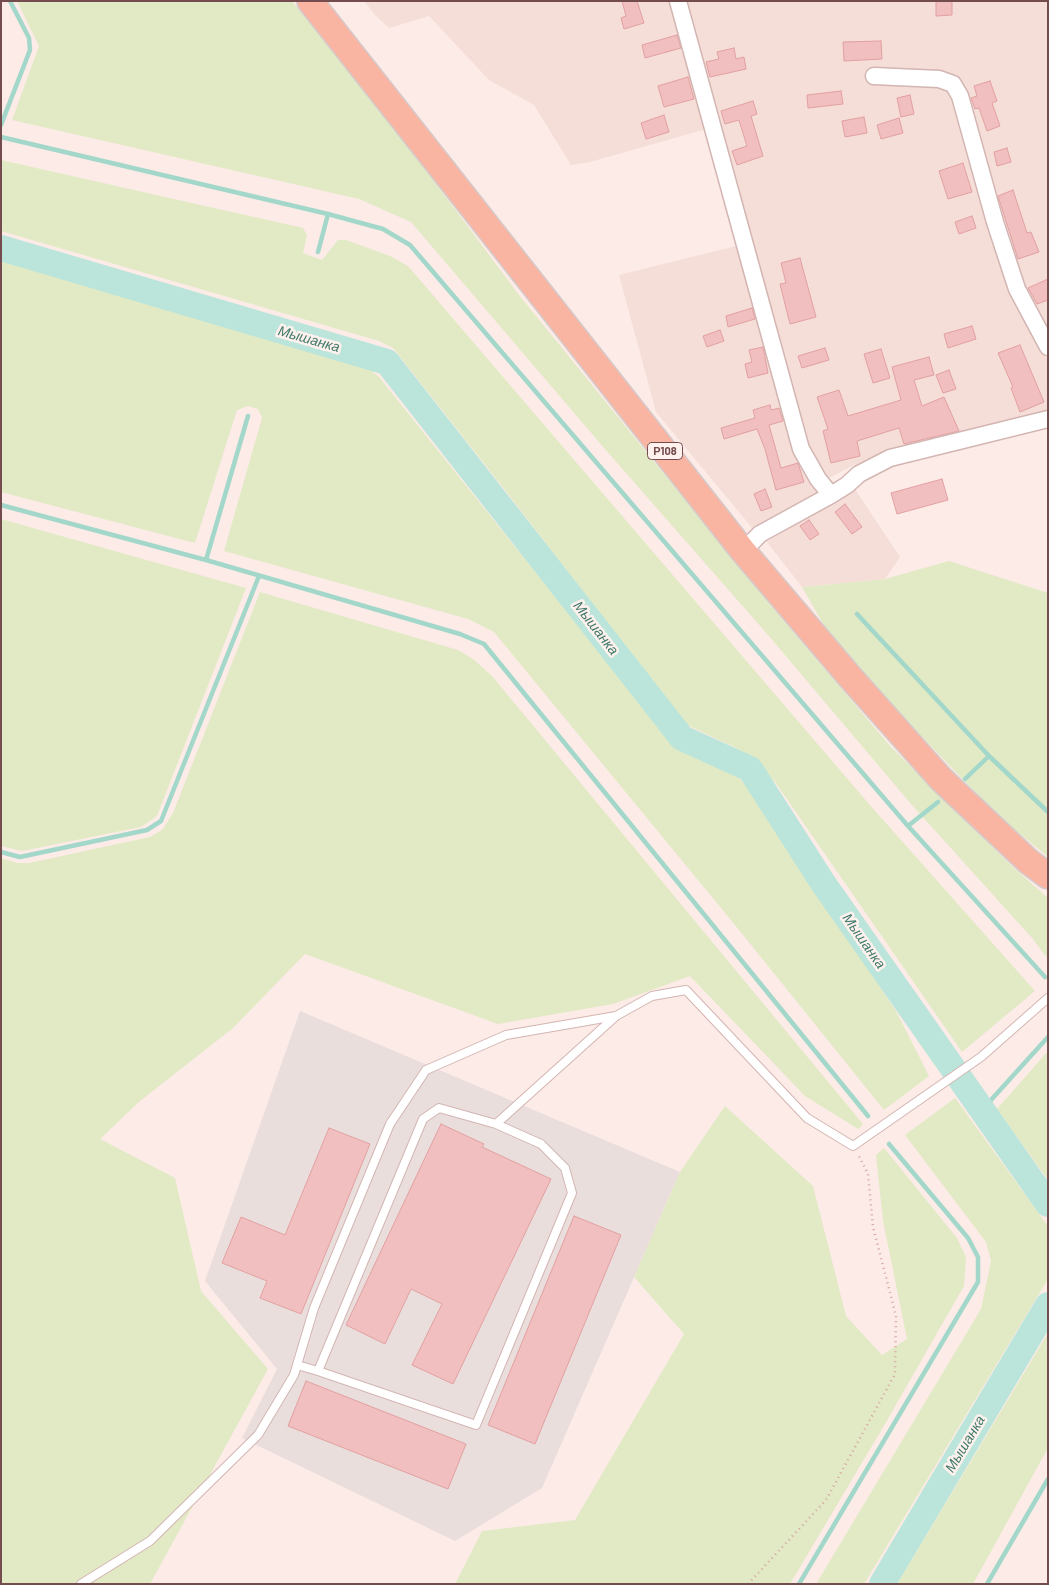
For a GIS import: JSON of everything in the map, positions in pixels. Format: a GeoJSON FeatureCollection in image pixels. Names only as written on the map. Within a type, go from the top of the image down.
{"type":"FeatureCollection","features":[{"type":"Feature","properties":{"kind":"main road","name":"Р108"},"geometry":{"type":"LineString","coordinates":[[310,1],[743,551],[850,677],[941,779],[1028,861],[1048,876]]}},
{"type":"Feature","properties":{"kind":"street"},"geometry":{"type":"LineString","coordinates":[[678,1],[801,450],[818,479],[831,495]]}},
{"type":"Feature","properties":{"kind":"street"},"geometry":{"type":"LineString","coordinates":[[874,76],[939,79],[953,84],[960,96],[1017,289],[1048,346]]}},
{"type":"Feature","properties":{"kind":"street"},"geometry":{"type":"LineString","coordinates":[[743,551],[760,534],[831,495],[847,485],[859,474],[890,458],[1048,419]]}},
{"type":"Feature","properties":{"kind":"lane"},"geometry":{"type":"LineString","coordinates":[[496,1124],[616,1016],[652,996],[686,990],[807,1118],[853,1146],[981,1057],[1048,998]]}},
{"type":"Feature","properties":{"kind":"lane"},"geometry":{"type":"LineString","coordinates":[[81,1584],[150,1541],[258,1435],[294,1375],[314,1308],[390,1124],[426,1070],[506,1035],[616,1016]]}},
{"type":"Feature","properties":{"kind":"lane"},"geometry":{"type":"LineString","coordinates":[[297,1365],[476,1426],[572,1193],[566,1168],[541,1144],[496,1124],[439,1108],[422,1119],[318,1371]]}},
{"type":"Feature","properties":{"kind":"path"},"geometry":{"type":"LineString","coordinates":[[748,1584],[826,1500],[895,1374],[896,1316],[873,1227],[868,1174],[853,1146]]}},
{"type":"Feature","properties":{"kind":"shaded area"},"geometry":{"type":"Polygon","coordinates":[[[364,1],[673,1],[706,129],[590,162],[571,165],[534,105],[489,80],[429,16],[389,28],[364,1]]]}},
{"type":"Feature","properties":{"kind":"shaded area"},"geometry":{"type":"Polygon","coordinates":[[[683,1],[1048,1],[1048,340],[1038,343],[1048,360],[1048,410],[891,452],[854,465],[829,478],[807,450],[683,1]]]}},
{"type":"Feature","properties":{"kind":"shaded area"},"geometry":{"type":"Polygon","coordinates":[[[740,245],[805,473],[817,493],[753,529],[656,412],[619,275],[740,245]]]}},
{"type":"Feature","properties":{"kind":"shaded area"},"geometry":{"type":"Polygon","coordinates":[[[855,489],[900,557],[885,579],[802,587],[767,542],[855,489]]]}},
{"type":"Feature","properties":{"kind":"shaded area"},"geometry":{"type":"Polygon","coordinates":[[[300,1011],[680,1172],[542,1488],[455,1541],[242,1438],[277,1369],[205,1281],[300,1011]]]}},
{"type":"Feature","properties":{"kind":"green space"},"geometry":{"type":"Polygon","coordinates":[[[17,1],[292,1],[396,130],[519,295],[773,608],[891,747],[1014,868],[1048,898],[1048,959],[1032,938],[911,804],[768,635],[604,448],[411,222],[359,199],[12,120],[39,46],[17,1]]]}},
{"type":"Feature","properties":{"kind":"green space"},"geometry":{"type":"Polygon","coordinates":[[[1,160],[303,228],[307,235],[303,253],[322,260],[338,240],[346,240],[390,256],[408,266],[869,804],[1035,991],[962,1052],[775,782],[752,758],[734,747],[685,724],[393,348],[379,341],[1,231],[1,160]]]}},
{"type":"Feature","properties":{"kind":"green space"},"geometry":{"type":"Polygon","coordinates":[[[1,260],[363,364],[379,377],[673,744],[693,756],[732,771],[746,785],[896,1011],[929,1076],[884,1110],[494,632],[468,619],[224,551],[262,418],[258,409],[248,406],[237,410],[195,543],[1,492],[1,260]]]}},
{"type":"Feature","properties":{"kind":"green space"},"geometry":{"type":"Polygon","coordinates":[[[1,519],[246,588],[157,816],[141,827],[22,851],[1,846],[1,519]]]}},
{"type":"Feature","properties":{"kind":"green space"},"geometry":{"type":"Polygon","coordinates":[[[949,561],[1048,593],[1048,857],[997,815],[876,689],[825,627],[802,587],[885,579],[949,561]]]}},
{"type":"Feature","properties":{"kind":"green space"},"geometry":{"type":"Polygon","coordinates":[[[260,592],[458,650],[473,659],[492,676],[863,1124],[858,1129],[805,1096],[690,976],[613,1004],[498,1024],[305,954],[233,1028],[140,1101],[100,1139],[175,1178],[201,1291],[268,1369],[150,1584],[1,1584],[1,858],[17,863],[29,863],[150,837],[162,830],[173,813],[260,592]]]}},
{"type":"Feature","properties":{"kind":"green space"},"geometry":{"type":"Polygon","coordinates":[[[1048,1051],[1048,1180],[997,1109],[1048,1051]]]}},
{"type":"Feature","properties":{"kind":"green space"},"geometry":{"type":"Polygon","coordinates":[[[955,1098],[1048,1226],[1048,1279],[864,1584],[816,1584],[981,1309],[991,1261],[986,1242],[905,1135],[955,1098]]]}},
{"type":"Feature","properties":{"kind":"green space"},"geometry":{"type":"Polygon","coordinates":[[[725,1106],[813,1186],[846,1316],[882,1355],[907,1339],[883,1221],[876,1155],[884,1148],[957,1238],[966,1257],[964,1286],[790,1584],[455,1584],[482,1531],[575,1520],[684,1334],[634,1277],[680,1172],[725,1106]]]}},
{"type":"Feature","properties":{"kind":"green space"},"geometry":{"type":"Polygon","coordinates":[[[1048,1333],[1048,1448],[973,1584],[897,1584],[1048,1333]]]}},
{"type":"Feature","properties":{"kind":"building"},"geometry":{"type":"Polygon","coordinates":[[[622,1],[637,1],[644,23],[624,29],[621,18],[626,16],[622,1]]]}},
{"type":"Feature","properties":{"kind":"building"},"geometry":{"type":"Polygon","coordinates":[[[936,1],[952,1],[952,15],[936,16],[936,1]]]}},
{"type":"Feature","properties":{"kind":"building"},"geometry":{"type":"Polygon","coordinates":[[[677,35],[681,48],[645,58],[642,45],[677,35]]]}},
{"type":"Feature","properties":{"kind":"building"},"geometry":{"type":"Polygon","coordinates":[[[881,41],[882,59],[844,61],[843,42],[881,41]]]}},
{"type":"Feature","properties":{"kind":"building"},"geometry":{"type":"Polygon","coordinates":[[[734,48],[736,59],[744,57],[746,69],[710,77],[706,62],[719,59],[717,52],[734,48]]]}},
{"type":"Feature","properties":{"kind":"building"},"geometry":{"type":"Polygon","coordinates":[[[688,77],[694,99],[664,107],[658,86],[688,77]]]}},
{"type":"Feature","properties":{"kind":"building"},"geometry":{"type":"Polygon","coordinates":[[[990,81],[997,101],[992,103],[1000,126],[987,131],[979,108],[975,109],[971,98],[977,96],[974,86],[990,81]]]}},
{"type":"Feature","properties":{"kind":"building"},"geometry":{"type":"Polygon","coordinates":[[[841,91],[843,104],[808,108],[807,95],[841,91]]]}},
{"type":"Feature","properties":{"kind":"building"},"geometry":{"type":"Polygon","coordinates":[[[910,95],[914,114],[901,117],[897,98],[910,95]]]}},
{"type":"Feature","properties":{"kind":"building"},"geometry":{"type":"Polygon","coordinates":[[[753,101],[757,114],[751,116],[763,156],[737,165],[732,151],[747,146],[739,120],[725,124],[721,111],[753,101]]]}},
{"type":"Feature","properties":{"kind":"building"},"geometry":{"type":"Polygon","coordinates":[[[664,115],[669,132],[646,139],[641,123],[664,115]]]}},
{"type":"Feature","properties":{"kind":"building"},"geometry":{"type":"Polygon","coordinates":[[[864,117],[867,133],[845,137],[842,121],[864,117]]]}},
{"type":"Feature","properties":{"kind":"building"},"geometry":{"type":"Polygon","coordinates":[[[899,118],[903,133],[881,139],[877,125],[899,118]]]}},
{"type":"Feature","properties":{"kind":"building"},"geometry":{"type":"Polygon","coordinates":[[[1007,148],[1011,162],[997,166],[994,152],[1007,148]]]}},
{"type":"Feature","properties":{"kind":"building"},"geometry":{"type":"Polygon","coordinates":[[[963,163],[972,192],[948,199],[939,171],[963,163]]]}},
{"type":"Feature","properties":{"kind":"building"},"geometry":{"type":"Polygon","coordinates":[[[1013,190],[1027,233],[1031,232],[1039,252],[1018,259],[998,196],[1013,190]]]}},
{"type":"Feature","properties":{"kind":"building"},"geometry":{"type":"Polygon","coordinates":[[[972,216],[976,228],[959,234],[955,222],[972,216]]]}},
{"type":"Feature","properties":{"kind":"building"},"geometry":{"type":"Polygon","coordinates":[[[800,258],[816,317],[790,324],[780,284],[786,283],[781,263],[800,258]]]}},
{"type":"Feature","properties":{"kind":"building"},"geometry":{"type":"Polygon","coordinates":[[[1048,279],[1048,300],[1037,304],[1028,288],[1048,279]]]}},
{"type":"Feature","properties":{"kind":"building"},"geometry":{"type":"Polygon","coordinates":[[[752,308],[755,319],[728,327],[726,316],[752,308]]]}},
{"type":"Feature","properties":{"kind":"building"},"geometry":{"type":"Polygon","coordinates":[[[972,326],[976,339],[948,348],[944,334],[972,326]]]}},
{"type":"Feature","properties":{"kind":"building"},"geometry":{"type":"Polygon","coordinates":[[[720,330],[724,341],[707,347],[703,336],[720,330]]]}},
{"type":"Feature","properties":{"kind":"building"},"geometry":{"type":"Polygon","coordinates":[[[1020,345],[1044,402],[1020,412],[1011,388],[1013,387],[998,353],[1020,345]]]}},
{"type":"Feature","properties":{"kind":"building"},"geometry":{"type":"Polygon","coordinates":[[[763,347],[768,373],[748,378],[745,364],[752,362],[749,350],[763,347]]]}},
{"type":"Feature","properties":{"kind":"building"},"geometry":{"type":"Polygon","coordinates":[[[825,348],[829,360],[802,368],[798,356],[825,348]]]}},
{"type":"Feature","properties":{"kind":"building"},"geometry":{"type":"Polygon","coordinates":[[[881,349],[890,378],[873,383],[864,354],[881,349]]]}},
{"type":"Feature","properties":{"kind":"building"},"geometry":{"type":"Polygon","coordinates":[[[929,357],[934,375],[914,380],[922,406],[944,397],[959,431],[904,444],[899,428],[857,441],[860,456],[831,463],[823,431],[828,429],[817,397],[839,390],[848,416],[901,400],[892,367],[929,357]]]}},
{"type":"Feature","properties":{"kind":"building"},"geometry":{"type":"Polygon","coordinates":[[[949,370],[956,389],[943,393],[936,375],[949,370]]]}},
{"type":"Feature","properties":{"kind":"building"},"geometry":{"type":"Polygon","coordinates":[[[770,405],[771,410],[779,408],[783,421],[769,425],[781,468],[798,463],[804,482],[776,490],[765,449],[757,429],[724,439],[721,428],[755,418],[753,410],[770,405]]]}},
{"type":"Feature","properties":{"kind":"building"},"geometry":{"type":"Polygon","coordinates":[[[942,479],[948,500],[897,514],[891,493],[942,479]]]}},
{"type":"Feature","properties":{"kind":"building"},"geometry":{"type":"Polygon","coordinates":[[[765,489],[772,507],[761,511],[754,494],[765,489]]]}},
{"type":"Feature","properties":{"kind":"building"},"geometry":{"type":"Polygon","coordinates":[[[845,504],[862,527],[852,534],[835,512],[845,504]]]}},
{"type":"Feature","properties":{"kind":"building"},"geometry":{"type":"Polygon","coordinates":[[[809,520],[819,534],[810,540],[800,526],[809,520]]]}},
{"type":"Feature","properties":{"kind":"building"},"geometry":{"type":"Polygon","coordinates":[[[441,1124],[484,1144],[482,1147],[551,1179],[453,1384],[412,1365],[442,1304],[411,1289],[385,1344],[346,1325],[441,1124]]]}},
{"type":"Feature","properties":{"kind":"building"},"geometry":{"type":"Polygon","coordinates":[[[329,1128],[370,1144],[301,1314],[260,1298],[267,1281],[222,1263],[241,1217],[285,1235],[329,1128]]]}},
{"type":"Feature","properties":{"kind":"building"},"geometry":{"type":"Polygon","coordinates":[[[574,1216],[621,1235],[535,1444],[488,1425],[574,1216]]]}},
{"type":"Feature","properties":{"kind":"building"},"geometry":{"type":"Polygon","coordinates":[[[306,1381],[466,1444],[448,1489],[288,1426],[306,1381]]]}},
{"type":"Feature","properties":{"kind":"waterway"},"geometry":{"type":"LineString","coordinates":[[1,125],[30,50],[29,38],[10,1]]}},
{"type":"Feature","properties":{"kind":"waterway"},"geometry":{"type":"LineString","coordinates":[[1,137],[328,214],[383,229],[410,245],[908,826],[1045,977]]}},
{"type":"Feature","properties":{"kind":"waterway"},"geometry":{"type":"LineString","coordinates":[[318,252],[328,214]]}},
{"type":"Feature","properties":{"kind":"waterway","name":"Мышанка"},"geometry":{"type":"LineString","coordinates":[[1,248],[387,362],[682,738],[750,769],[823,883],[1048,1204]]}},
{"type":"Feature","properties":{"kind":"waterway"},"geometry":{"type":"LineString","coordinates":[[206,560],[248,416]]}},
{"type":"Feature","properties":{"kind":"waterway"},"geometry":{"type":"LineString","coordinates":[[1,505],[206,560],[460,634],[484,644],[868,1116]]}},
{"type":"Feature","properties":{"kind":"waterway"},"geometry":{"type":"LineString","coordinates":[[1,852],[20,857],[147,830],[161,821],[259,576]]}},
{"type":"Feature","properties":{"kind":"waterway"},"geometry":{"type":"LineString","coordinates":[[857,614],[989,756],[1048,812]]}},
{"type":"Feature","properties":{"kind":"waterway"},"geometry":{"type":"LineString","coordinates":[[965,779],[989,756]]}},
{"type":"Feature","properties":{"kind":"waterway"},"geometry":{"type":"LineString","coordinates":[[908,826],[938,802]]}},
{"type":"Feature","properties":{"kind":"waterway"},"geometry":{"type":"LineString","coordinates":[[981,1111],[1048,1037]]}},
{"type":"Feature","properties":{"kind":"waterway"},"geometry":{"type":"LineString","coordinates":[[799,1584],[978,1282],[978,1257],[968,1238],[889,1144]]}},
{"type":"Feature","properties":{"kind":"waterway","name":"Мышанка"},"geometry":{"type":"LineString","coordinates":[[882,1584],[1048,1305]]}},
{"type":"Feature","properties":{"kind":"waterway"},"geometry":{"type":"LineString","coordinates":[[987,1584],[1048,1479]]}}]}
